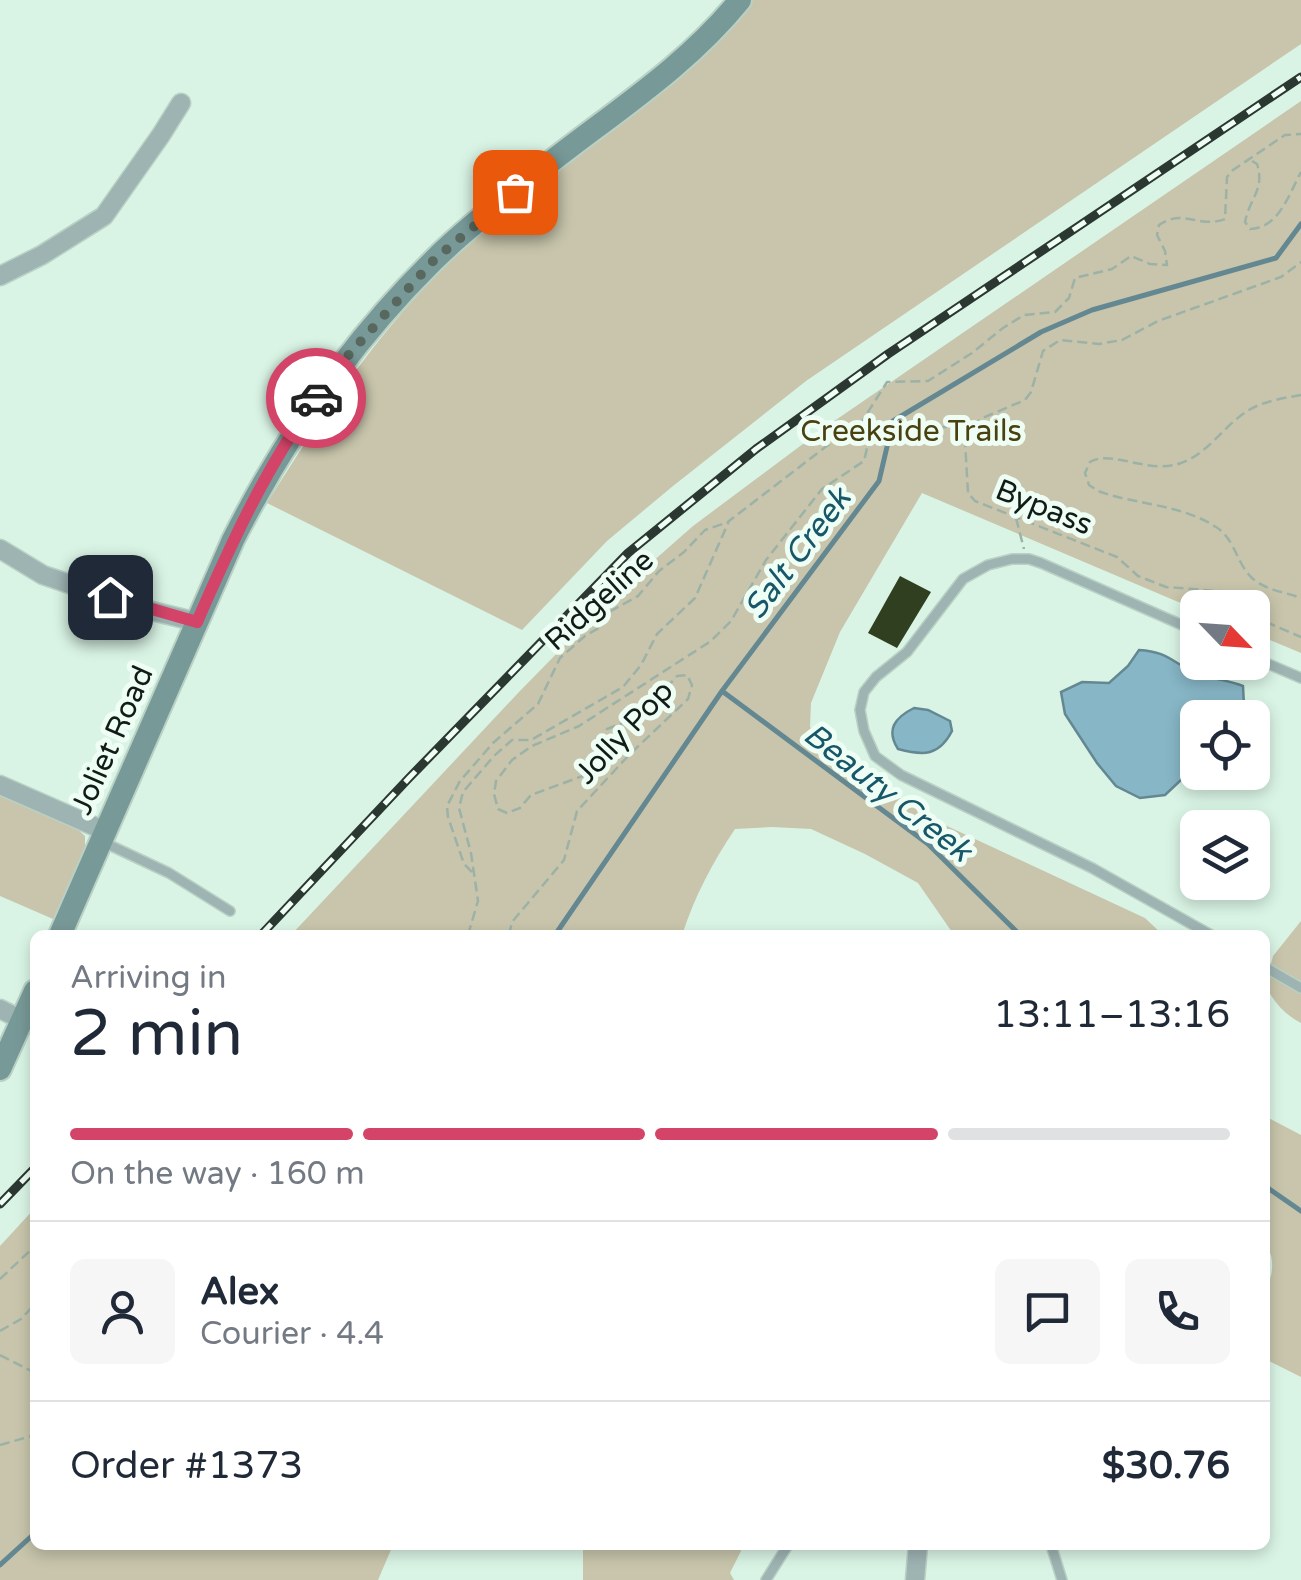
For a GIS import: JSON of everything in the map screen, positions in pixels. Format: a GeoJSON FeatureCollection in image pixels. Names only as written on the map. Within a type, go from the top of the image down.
{"type":"FeatureCollection","features":[{"type":"Feature","properties":{"kind":"main road","name":"Joliet Road"},"geometry":{"type":"LineString","coordinates":[[62,930],[233,540],[303,416],[344,360],[434,260],[542,169],[687,57],[740,0]]}},
{"type":"Feature","properties":{"kind":"main road"},"geometry":{"type":"LineString","coordinates":[[0,1069],[30,1002]]}},
{"type":"Feature","properties":{"kind":"street"},"geometry":{"type":"LineString","coordinates":[[0,276],[104,216],[181,103]]}},
{"type":"Feature","properties":{"kind":"street"},"geometry":{"type":"LineString","coordinates":[[0,549],[43,575],[197,622]]}},
{"type":"Feature","properties":{"kind":"street"},"geometry":{"type":"LineString","coordinates":[[0,785],[103,836]]}},
{"type":"Feature","properties":{"kind":"street"},"geometry":{"type":"LineString","coordinates":[[0,1010],[22,1020]]}},
{"type":"Feature","properties":{"kind":"street"},"geometry":{"type":"LineString","coordinates":[[914,1580],[917,1550]]}},
{"type":"Feature","properties":{"kind":"lane"},"geometry":{"type":"LineString","coordinates":[[1180,624],[1066,572],[1029,559],[1012,558],[988,565],[963,579],[908,652],[876,677],[864,692],[860,710],[875,756],[902,775],[1092,868],[1202,930]]}},
{"type":"Feature","properties":{"kind":"lane"},"geometry":{"type":"LineString","coordinates":[[1270,665],[1301,678]]}},
{"type":"Feature","properties":{"kind":"lane"},"geometry":{"type":"LineString","coordinates":[[103,836],[230,911]]}},
{"type":"Feature","properties":{"kind":"lane"},"geometry":{"type":"LineString","coordinates":[[1270,970],[1301,988]]}},
{"type":"Feature","properties":{"kind":"lane"},"geometry":{"type":"LineString","coordinates":[[766,1580],[785,1550]]}},
{"type":"Feature","properties":{"kind":"lane"},"geometry":{"type":"LineString","coordinates":[[1052,1550],[1062,1580]]}},
{"type":"Feature","properties":{"kind":"path"},"geometry":{"type":"LineString","coordinates":[[1301,134],[1285,135],[1250,159],[1257,164],[1261,182],[1248,209],[1246,222],[1250,229],[1260,229],[1272,222],[1301,172]]}},
{"type":"Feature","properties":{"kind":"path","name":"Ridgeline"},"geometry":{"type":"LineString","coordinates":[[474,874],[464,864],[447,806],[460,780],[493,743],[538,704],[560,658],[602,626],[612,611],[638,596],[659,571],[706,530],[730,521],[861,423],[888,382],[928,380],[1024,314],[1055,312],[1068,298],[1076,278],[1112,269],[1131,256],[1166,266],[1165,251],[1156,235],[1159,225],[1175,217],[1212,224],[1225,219],[1227,177],[1250,159]]}},
{"type":"Feature","properties":{"kind":"path"},"geometry":{"type":"LineString","coordinates":[[730,521],[695,598],[657,634],[642,665],[622,688],[568,718],[579,726],[712,641],[731,621],[766,560],[822,489],[864,461],[868,444],[875,438],[924,438],[940,427],[951,427],[964,441],[980,419],[1025,400],[1043,351],[1060,340],[1100,344],[1122,340],[1158,321],[1281,276],[1301,262]]}},
{"type":"Feature","properties":{"kind":"path"},"geometry":{"type":"LineString","coordinates":[[1301,395],[1247,411],[1181,464],[1152,467],[1104,457],[1090,462],[1084,473],[1086,481],[1098,491],[1176,510],[1217,527],[1228,537],[1254,580],[1301,598]]}},
{"type":"Feature","properties":{"kind":"path","name":"Bypass"},"geometry":{"type":"LineString","coordinates":[[964,441],[968,493],[975,501],[1117,556],[1138,576],[1166,586],[1209,590]]}},
{"type":"Feature","properties":{"kind":"path"},"geometry":{"type":"LineString","coordinates":[[1015,516],[1029,559]]}},
{"type":"Feature","properties":{"kind":"path"},"geometry":{"type":"LineString","coordinates":[[1270,624],[1301,637]]}},
{"type":"Feature","properties":{"kind":"path","name":"Jolly Pop"},"geometry":{"type":"LineString","coordinates":[[511,930],[512,922],[564,860],[577,811],[688,699],[692,685],[687,675],[677,676],[643,715],[607,729],[599,758],[588,774],[531,795],[520,808],[507,813],[498,809],[496,782],[512,760],[532,746],[579,726]]}},
{"type":"Feature","properties":{"kind":"path","name":"Jolly Pop"},"geometry":{"type":"LineString","coordinates":[[469,930],[478,901],[459,808],[463,792],[512,740],[531,740],[568,718]]}},
{"type":"Feature","properties":{"kind":"path"},"geometry":{"type":"LineString","coordinates":[[0,1279],[30,1251]]}},
{"type":"Feature","properties":{"kind":"path"},"geometry":{"type":"LineString","coordinates":[[0,1331],[30,1309]]}},
{"type":"Feature","properties":{"kind":"path"},"geometry":{"type":"LineString","coordinates":[[0,1355],[30,1370]]}},
{"type":"Feature","properties":{"kind":"path"},"geometry":{"type":"LineString","coordinates":[[0,1445],[30,1436]]}},
{"type":"Feature","properties":{"kind":"green space"},"geometry":{"type":"Polygon","coordinates":[[[751,0],[1301,0],[1301,44],[806,381],[607,541],[522,630],[267,503],[364,359],[419,293],[481,233],[708,52],[751,0]]]}},
{"type":"Feature","properties":{"kind":"green space","name":"Creekside Trails"},"geometry":{"type":"Polygon","coordinates":[[[1301,101],[1301,653],[1270,640],[1270,590],[1180,590],[1180,603],[922,493],[840,632],[811,703],[810,727],[850,768],[947,826],[1145,918],[1158,930],[951,930],[918,883],[811,829],[772,827],[735,829],[705,880],[684,930],[296,930],[609,600],[693,526],[827,426],[1301,101]]]}},
{"type":"Feature","properties":{"kind":"green space"},"geometry":{"type":"Polygon","coordinates":[[[0,792],[75,827],[85,836],[85,853],[53,919],[0,896],[0,792]]]}},
{"type":"Feature","properties":{"kind":"green space"},"geometry":{"type":"Polygon","coordinates":[[[1301,921],[1301,1023],[1270,994],[1273,956],[1301,921]]]}},
{"type":"Feature","properties":{"kind":"green space"},"geometry":{"type":"Polygon","coordinates":[[[1270,1119],[1301,1135],[1301,1377],[1270,1362],[1270,1119]]]}},
{"type":"Feature","properties":{"kind":"green space"},"geometry":{"type":"Polygon","coordinates":[[[30,1213],[30,1550],[391,1550],[378,1580],[0,1580],[0,1246],[30,1213]]]}},
{"type":"Feature","properties":{"kind":"green space"},"geometry":{"type":"Polygon","coordinates":[[[583,1550],[742,1550],[730,1573],[734,1580],[583,1580],[583,1550]]]}},
{"type":"Feature","properties":{"kind":"water"},"geometry":{"type":"Polygon","coordinates":[[[1139,650],[1149,651],[1180,664],[1180,680],[1221,680],[1243,686],[1244,700],[1180,700],[1180,781],[1165,795],[1140,798],[1116,786],[1065,714],[1061,692],[1082,682],[1109,683],[1139,650]]]}},
{"type":"Feature","properties":{"kind":"water"},"geometry":{"type":"Polygon","coordinates":[[[914,708],[950,721],[952,731],[936,750],[916,753],[898,749],[894,725],[914,708]]]}},
{"type":"Feature","properties":{"kind":"building"},"geometry":{"type":"Polygon","coordinates":[[[900,576],[931,592],[897,648],[868,633],[900,576]]]}},
{"type":"Feature","properties":{"kind":"waterway","name":"Salt Creek"},"geometry":{"type":"LineString","coordinates":[[558,930],[722,691],[879,481],[893,421],[1041,332],[1092,310],[1276,258],[1301,224]]}},
{"type":"Feature","properties":{"kind":"waterway","name":"Beauty Creek"},"geometry":{"type":"LineString","coordinates":[[722,691],[928,844],[1015,930]]}},
{"type":"Feature","properties":{"kind":"waterway","name":"Beauty Creek"},"geometry":{"type":"LineString","coordinates":[[1270,1189],[1301,1211]]}},
{"type":"Feature","properties":{"kind":"waterway","name":"Salt Creek"},"geometry":{"type":"LineString","coordinates":[[0,1565],[30,1538]]}},
{"type":"Feature","properties":{"kind":"railway"},"geometry":{"type":"LineString","coordinates":[[266,930],[628,553],[756,449],[888,354],[1301,77]]}},
{"type":"Feature","properties":{"kind":"railway"},"geometry":{"type":"LineString","coordinates":[[0,1204],[30,1173]]}},
{"type":"Feature","properties":{"kind":"way so far"},"geometry":{"type":"LineString","coordinates":[[316,398],[344,360],[434,260],[515,192]]}},
{"type":"Feature","properties":{"kind":"route"},"geometry":{"type":"LineString","coordinates":[[110,597],[197,622],[263,481],[316,398]]}}]}
